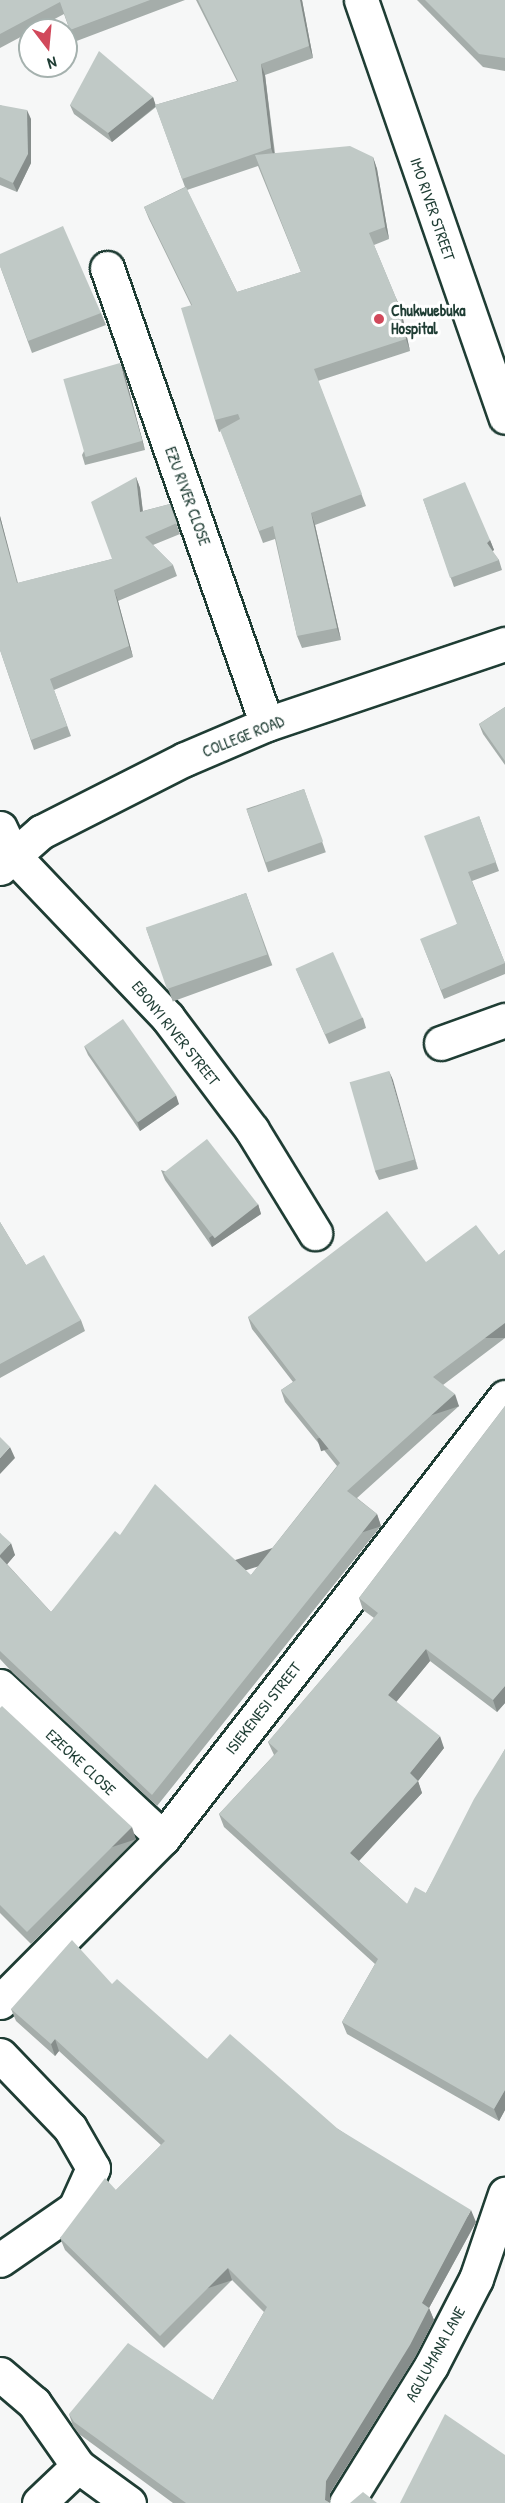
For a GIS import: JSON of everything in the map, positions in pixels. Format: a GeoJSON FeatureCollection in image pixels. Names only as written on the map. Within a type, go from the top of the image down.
{"type":"FeatureCollection","features":[{"type":"Feature","properties":{"kind":"street","name":"IMO RIVER STREET"},"geometry":{"type":"LineString","coordinates":[[361,0],[505,417]]}},
{"type":"Feature","properties":{"kind":"street","name":"EZU RIVER CLOSE"},"geometry":{"type":"LineString","coordinates":[[107,268],[267,724]]}},
{"type":"Feature","properties":{"kind":"street","name":"COLLEGE ROAD"},"geometry":{"type":"LineString","coordinates":[[4,850],[128,787],[267,724],[505,644]]}},
{"type":"Feature","properties":{"kind":"street","name":"EBONYI RIVER STREET"},"geometry":{"type":"LineString","coordinates":[[4,850],[168,1018],[252,1130],[315,1233]]}},
{"type":"Feature","properties":{"kind":"street"},"geometry":{"type":"LineString","coordinates":[[441,1043],[505,1020]]}},
{"type":"Feature","properties":{"kind":"street","name":"ISIEKENESI STREET"},"geometry":{"type":"LineString","coordinates":[[0,2002],[163,1838],[505,1397]]}},
{"type":"Feature","properties":{"kind":"street","name":"EZEOKE CLOSE"},"geometry":{"type":"LineString","coordinates":[[0,1686],[163,1838]]}},
{"type":"Feature","properties":{"kind":"street"},"geometry":{"type":"LineString","coordinates":[[0,2055],[70,2128],[93,2168],[75,2208],[0,2260]]}},
{"type":"Feature","properties":{"kind":"street","name":"AGULUMANA LANE"},"geometry":{"type":"LineString","coordinates":[[346,2503],[431,2366],[476,2279],[505,2194]]}},
{"type":"Feature","properties":{"kind":"street"},"geometry":{"type":"LineString","coordinates":[[0,2374],[34,2403],[78,2466],[129,2503]]}},
{"type":"Feature","properties":{"kind":"street"},"geometry":{"type":"LineString","coordinates":[[39,2503],[78,2466]]}},
{"type":"Feature","properties":{"kind":"building"},"geometry":{"type":"Polygon","coordinates":[[[0,0],[150,0],[78,27],[78,18],[66,18],[60,2],[30,18],[18,18],[18,24],[0,34],[0,0]]]}},
{"type":"Feature","properties":{"kind":"building"},"geometry":{"type":"Polygon","coordinates":[[[198,0],[300,0],[309,46],[261,64],[271,148],[182,179],[155,105],[238,81],[198,0]]]}},
{"type":"Feature","properties":{"kind":"building"},"geometry":{"type":"Polygon","coordinates":[[[425,0],[505,0],[505,58],[479,54],[425,0]]]}},
{"type":"Feature","properties":{"kind":"building"},"geometry":{"type":"Polygon","coordinates":[[[99,51],[153,97],[108,133],[70,105],[99,51]]]}},
{"type":"Feature","properties":{"kind":"building"},"geometry":{"type":"Polygon","coordinates":[[[0,105],[27,110],[28,154],[13,183],[0,177],[0,105]]]}},
{"type":"Feature","properties":{"kind":"building"},"geometry":{"type":"Polygon","coordinates":[[[350,146],[373,157],[385,227],[369,233],[396,298],[406,339],[314,369],[362,494],[311,513],[337,628],[297,636],[273,526],[259,531],[220,430],[240,419],[238,414],[215,420],[181,308],[192,305],[144,207],[186,187],[237,292],[301,272],[255,155],[350,146]]]}},
{"type":"Feature","properties":{"kind":"building"},"geometry":{"type":"Polygon","coordinates":[[[63,226],[101,313],[28,341],[0,266],[0,254],[63,226]]]}},
{"type":"Feature","properties":{"kind":"building"},"geometry":{"type":"Polygon","coordinates":[[[120,363],[142,441],[86,457],[63,379],[120,363]]]}},
{"type":"Feature","properties":{"kind":"building"},"geometry":{"type":"Polygon","coordinates":[[[136,477],[140,512],[170,504],[177,523],[145,537],[173,565],[114,590],[129,646],[50,679],[67,726],[31,740],[0,650],[0,520],[17,583],[112,559],[91,502],[136,477]]]}},
{"type":"Feature","properties":{"kind":"building"},"geometry":{"type":"Polygon","coordinates":[[[465,482],[490,540],[487,543],[499,560],[450,578],[423,499],[465,482]]]}},
{"type":"Feature","properties":{"kind":"building"},"geometry":{"type":"Polygon","coordinates":[[[505,707],[505,761],[479,724],[505,707]]]}},
{"type":"Feature","properties":{"kind":"building"},"geometry":{"type":"Polygon","coordinates":[[[304,789],[323,842],[266,862],[247,810],[304,789]]]}},
{"type":"Feature","properties":{"kind":"building"},"geometry":{"type":"Polygon","coordinates":[[[479,816],[496,862],[468,872],[505,963],[441,990],[420,939],[457,924],[424,836],[479,816]]]}},
{"type":"Feature","properties":{"kind":"building"},"geometry":{"type":"Polygon","coordinates":[[[246,893],[267,954],[167,989],[146,928],[246,893]]]}},
{"type":"Feature","properties":{"kind":"building"},"geometry":{"type":"Polygon","coordinates":[[[333,952],[362,1018],[325,1034],[296,969],[333,952]]]}},
{"type":"Feature","properties":{"kind":"building"},"geometry":{"type":"Polygon","coordinates":[[[123,1019],[176,1095],[138,1122],[84,1046],[123,1019]]]}},
{"type":"Feature","properties":{"kind":"building"},"geometry":{"type":"Polygon","coordinates":[[[389,1071],[414,1159],[375,1171],[350,1082],[389,1071]]]}},
{"type":"Feature","properties":{"kind":"building"},"geometry":{"type":"Polygon","coordinates":[[[207,1139],[258,1204],[215,1238],[164,1173],[207,1139]]]}},
{"type":"Feature","properties":{"kind":"building"},"geometry":{"type":"Polygon","coordinates":[[[387,1211],[426,1262],[476,1225],[499,1255],[505,1250],[505,1323],[433,1377],[455,1394],[347,1491],[377,1514],[152,1795],[0,1651],[0,1557],[51,1612],[115,1531],[120,1535],[155,1484],[251,1575],[340,1463],[281,1390],[296,1380],[248,1317],[387,1211]]]}},
{"type":"Feature","properties":{"kind":"building"},"geometry":{"type":"Polygon","coordinates":[[[0,1222],[26,1265],[44,1255],[81,1320],[0,1364],[0,1222]]]}},
{"type":"Feature","properties":{"kind":"building"},"geometry":{"type":"Polygon","coordinates":[[[505,1406],[505,1686],[493,1700],[426,1649],[388,1695],[440,1736],[410,1773],[418,1781],[350,1853],[407,1904],[415,1887],[426,1893],[474,1799],[505,1749],[505,2090],[494,2109],[342,2022],[378,1959],[219,1814],[278,1751],[268,1742],[378,1613],[359,1598],[505,1406]]]}},
{"type":"Feature","properties":{"kind":"building"},"geometry":{"type":"Polygon","coordinates":[[[0,1437],[10,1447],[0,1458],[0,1437]]]}},
{"type":"Feature","properties":{"kind":"building"},"geometry":{"type":"Polygon","coordinates":[[[0,1533],[11,1543],[0,1555],[0,1533]]]}},
{"type":"Feature","properties":{"kind":"building"},"geometry":{"type":"Polygon","coordinates":[[[2,1706],[132,1827],[27,1932],[0,1905],[0,1708],[2,1706]]]}},
{"type":"Feature","properties":{"kind":"building"},"geometry":{"type":"Polygon","coordinates":[[[72,1940],[112,1984],[117,1979],[207,2059],[230,2034],[338,2129],[471,2210],[422,2303],[429,2308],[410,2345],[326,2481],[325,2500],[330,2503],[186,2503],[74,2422],[69,2414],[128,2343],[213,2400],[267,2307],[228,2268],[160,2336],[60,2238],[105,2178],[116,2190],[165,2141],[55,2039],[51,2044],[11,2009],[72,1940]]]}},
{"type":"Feature","properties":{"kind":"building"},"geometry":{"type":"Polygon","coordinates":[[[445,2414],[505,2455],[505,2503],[400,2503],[445,2414]]]}},
{"type":"Feature","properties":{"kind":"building"},"geometry":{"type":"Polygon","coordinates":[[[363,2492],[377,2503],[350,2503],[363,2492]]]}},
{"type":"Feature","properties":{"kind":"place","name":"Chukwuebuka Hospital"},"geometry":{"type":"Point","coordinates":[379,319]}}]}
